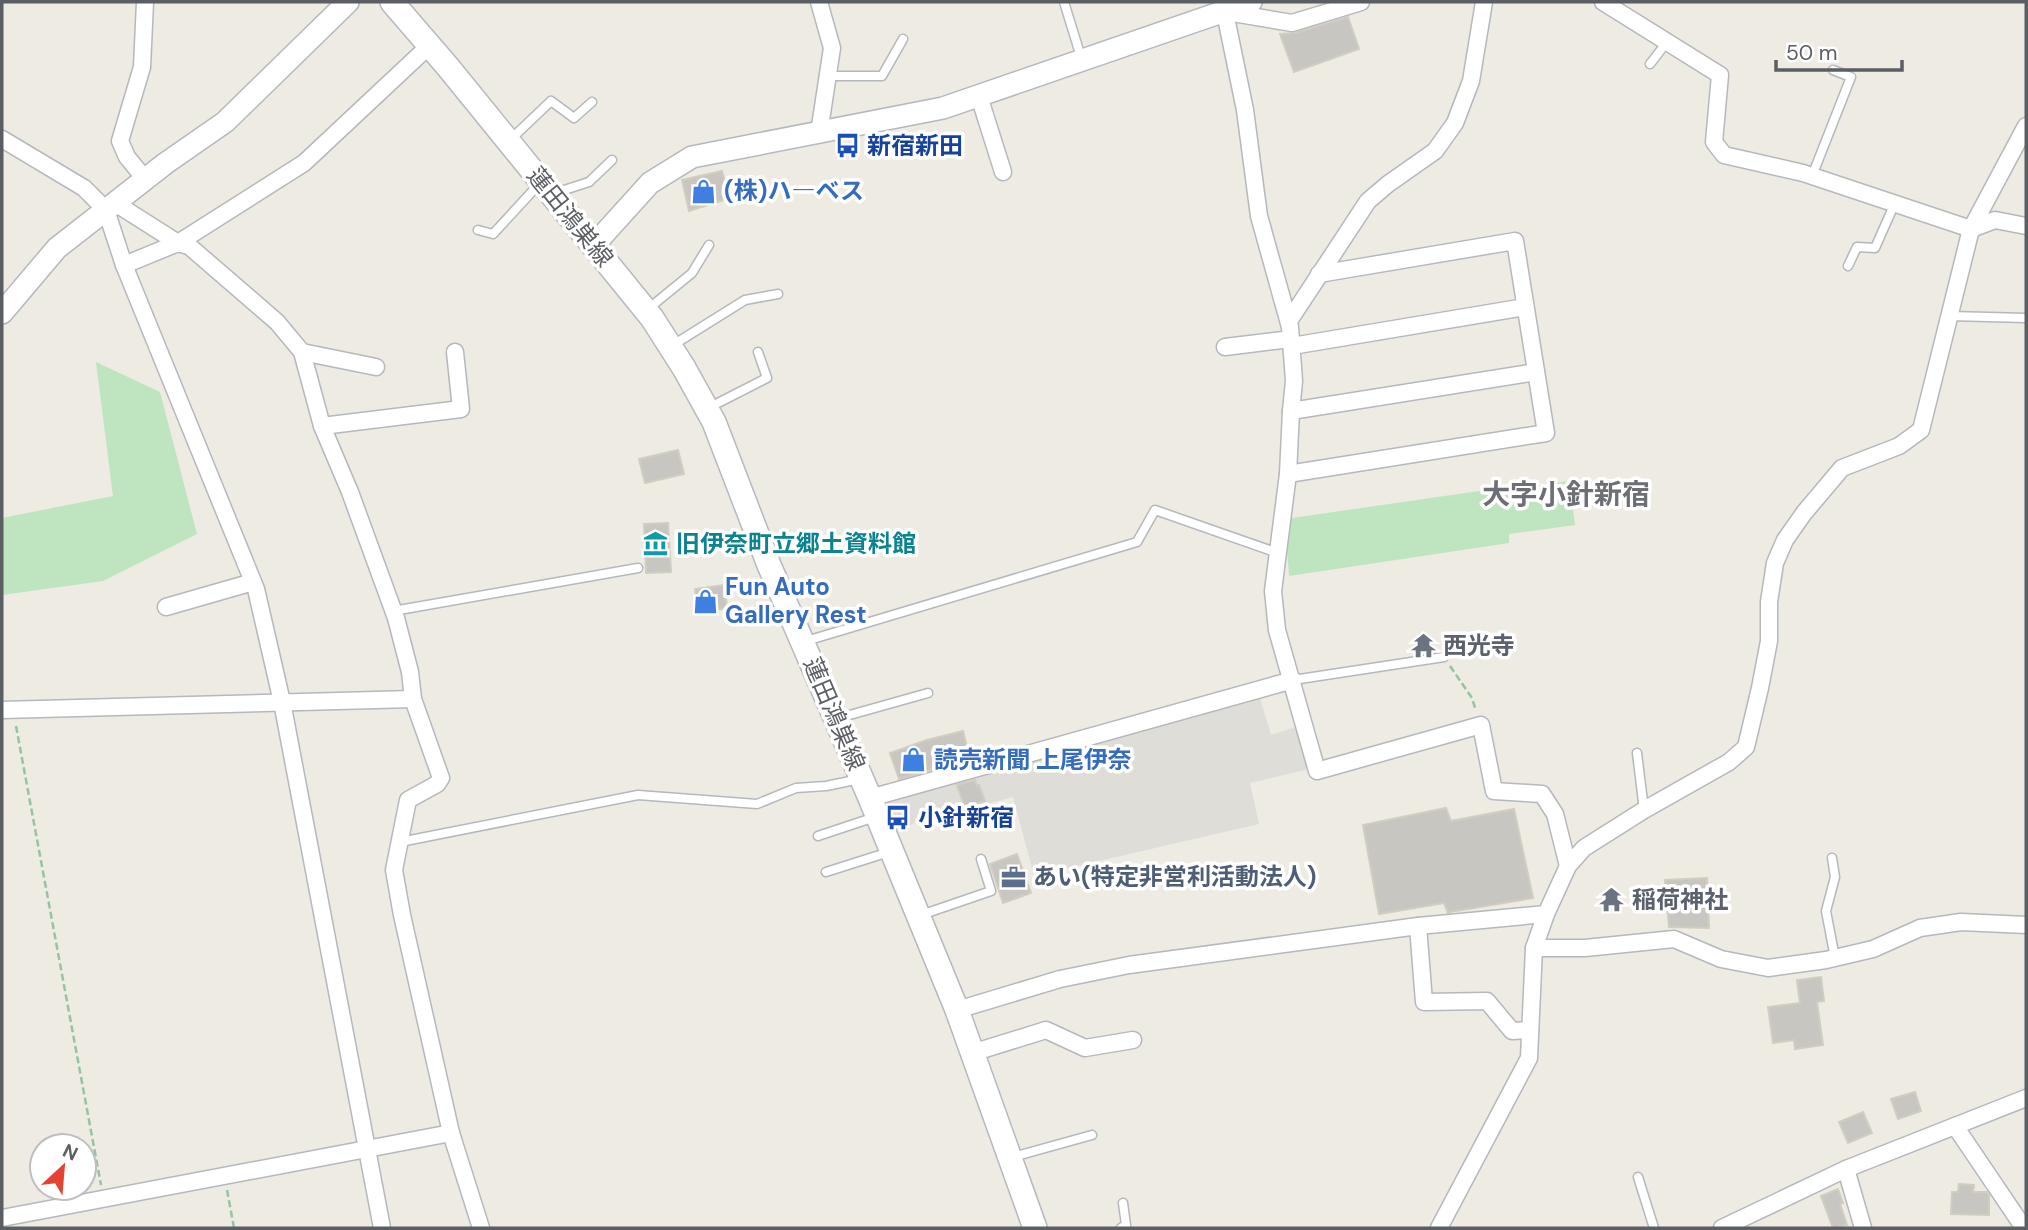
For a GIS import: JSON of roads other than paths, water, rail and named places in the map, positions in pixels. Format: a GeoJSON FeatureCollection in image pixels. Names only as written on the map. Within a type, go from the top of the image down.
{"type":"FeatureCollection","features":[{"type":"Feature","properties":{"kind":"main road","name":"蓮田鴻巣線"},"geometry":{"type":"LineString","coordinates":[[392,2],[646,311],[707,408],[769,565],[870,798],[957,1010],[1035,1228]]}},
{"type":"Feature","properties":{"kind":"street"},"geometry":{"type":"LineString","coordinates":[[145,2],[142,67],[120,141],[127,156],[145,179]]}},
{"type":"Feature","properties":{"kind":"street"},"geometry":{"type":"LineString","coordinates":[[2,313],[57,248],[166,163],[225,122],[348,2]]}},
{"type":"Feature","properties":{"kind":"street"},"geometry":{"type":"LineString","coordinates":[[819,2],[832,48],[819,133]]}},
{"type":"Feature","properties":{"kind":"street"},"geometry":{"type":"LineString","coordinates":[[594,245],[650,183],[692,157],[943,108],[1082,60],[1224,6],[1251,2]]}},
{"type":"Feature","properties":{"kind":"street"},"geometry":{"type":"LineString","coordinates":[[1224,6],[1292,23],[1361,2]]}},
{"type":"Feature","properties":{"kind":"street"},"geometry":{"type":"LineString","coordinates":[[1289,321],[1368,201],[1435,151],[1455,123],[1471,81],[1484,2]]}},
{"type":"Feature","properties":{"kind":"street"},"geometry":{"type":"LineString","coordinates":[[1604,2],[1720,75],[1714,142],[1724,155],[1812,176],[1971,229],[1995,220],[2026,226]]}},
{"type":"Feature","properties":{"kind":"street"},"geometry":{"type":"LineString","coordinates":[[1224,6],[1245,110],[1259,216],[1289,321],[1292,343],[1294,381],[1288,474],[1273,591],[1277,630],[1317,771],[1481,725],[1494,791],[1542,794],[1555,814],[1569,866]]}},
{"type":"Feature","properties":{"kind":"street"},"geometry":{"type":"LineString","coordinates":[[124,265],[178,243],[304,163],[430,45]]}},
{"type":"Feature","properties":{"kind":"street"},"geometry":{"type":"LineString","coordinates":[[979,96],[1003,172]]}},
{"type":"Feature","properties":{"kind":"street"},"geometry":{"type":"LineString","coordinates":[[1439,1228],[1529,1058],[1534,948],[1546,914],[1569,866],[1584,848],[1643,810],[1729,762],[1746,747],[1769,641],[1769,602],[1775,563],[1785,540],[1842,468],[1899,446],[1921,430],[1971,229],[2026,126]]}},
{"type":"Feature","properties":{"kind":"street"},"geometry":{"type":"LineString","coordinates":[[2,139],[85,188],[110,207],[178,243],[189,246],[277,322],[302,352],[322,426],[350,492],[393,611],[410,673],[413,698],[441,778],[437,784],[408,800],[394,870],[451,1133],[481,1228]]}},
{"type":"Feature","properties":{"kind":"street"},"geometry":{"type":"LineString","coordinates":[[110,207],[124,265],[253,582],[282,702],[382,1228]]}},
{"type":"Feature","properties":{"kind":"street"},"geometry":{"type":"LineString","coordinates":[[1288,474],[1546,433],[1515,241],[1320,274]]}},
{"type":"Feature","properties":{"kind":"street"},"geometry":{"type":"LineString","coordinates":[[1225,347],[1292,343],[1525,307]]}},
{"type":"Feature","properties":{"kind":"street"},"geometry":{"type":"LineString","coordinates":[[302,352],[376,367]]}},
{"type":"Feature","properties":{"kind":"street"},"geometry":{"type":"LineString","coordinates":[[322,426],[461,409],[454,352]]}},
{"type":"Feature","properties":{"kind":"street"},"geometry":{"type":"LineString","coordinates":[[1291,411],[1536,372]]}},
{"type":"Feature","properties":{"kind":"street"},"geometry":{"type":"LineString","coordinates":[[166,607],[253,582]]}},
{"type":"Feature","properties":{"kind":"street"},"geometry":{"type":"LineString","coordinates":[[870,798],[1293,680]]}},
{"type":"Feature","properties":{"kind":"street"},"geometry":{"type":"LineString","coordinates":[[7,710],[413,698]]}},
{"type":"Feature","properties":{"kind":"street"},"geometry":{"type":"LineString","coordinates":[[957,1010],[1060,979],[1129,965],[1418,926],[1546,914]]}},
{"type":"Feature","properties":{"kind":"street"},"geometry":{"type":"LineString","coordinates":[[1534,948],[1585,948],[1674,939],[1721,959],[1768,968],[1873,949],[1920,928],[1961,922],[2026,925]]}},
{"type":"Feature","properties":{"kind":"street"},"geometry":{"type":"LineString","coordinates":[[1418,926],[1424,1002],[1488,1001],[1513,1031],[1530,1030]]}},
{"type":"Feature","properties":{"kind":"street"},"geometry":{"type":"LineString","coordinates":[[972,1054],[1046,1030],[1085,1048],[1133,1040]]}},
{"type":"Feature","properties":{"kind":"street"},"geometry":{"type":"LineString","coordinates":[[1731,1227],[1846,1169],[2026,1098]]}},
{"type":"Feature","properties":{"kind":"street"},"geometry":{"type":"LineString","coordinates":[[1955,1126],[2024,1228]]}},
{"type":"Feature","properties":{"kind":"street"},"geometry":{"type":"LineString","coordinates":[[2,1217],[451,1133]]}},
{"type":"Feature","properties":{"kind":"street"},"geometry":{"type":"LineString","coordinates":[[1846,1169],[1863,1228]]}},
{"type":"Feature","properties":{"kind":"lane"},"geometry":{"type":"LineString","coordinates":[[1064,2],[1082,60]]}},
{"type":"Feature","properties":{"kind":"lane"},"geometry":{"type":"LineString","coordinates":[[828,76],[883,76],[903,39]]}},
{"type":"Feature","properties":{"kind":"lane"},"geometry":{"type":"LineString","coordinates":[[1650,64],[1667,42]]}},
{"type":"Feature","properties":{"kind":"lane"},"geometry":{"type":"LineString","coordinates":[[1812,176],[1851,77],[1833,70]]}},
{"type":"Feature","properties":{"kind":"lane"},"geometry":{"type":"LineString","coordinates":[[508,141],[551,101],[573,118],[592,102]]}},
{"type":"Feature","properties":{"kind":"lane"},"geometry":{"type":"LineString","coordinates":[[478,230],[494,234],[547,188],[589,182],[612,160]]}},
{"type":"Feature","properties":{"kind":"lane"},"geometry":{"type":"LineString","coordinates":[[1848,265],[1857,247],[1875,248],[1895,204]]}},
{"type":"Feature","properties":{"kind":"lane"},"geometry":{"type":"LineString","coordinates":[[646,311],[692,274],[709,245]]}},
{"type":"Feature","properties":{"kind":"lane"},"geometry":{"type":"LineString","coordinates":[[670,347],[745,300],[778,294]]}},
{"type":"Feature","properties":{"kind":"lane"},"geometry":{"type":"LineString","coordinates":[[1950,316],[2026,318]]}},
{"type":"Feature","properties":{"kind":"lane"},"geometry":{"type":"LineString","coordinates":[[707,408],[767,378],[758,352]]}},
{"type":"Feature","properties":{"kind":"lane"},"geometry":{"type":"LineString","coordinates":[[803,642],[1137,542],[1155,510],[1278,552]]}},
{"type":"Feature","properties":{"kind":"lane"},"geometry":{"type":"LineString","coordinates":[[393,611],[638,568]]}},
{"type":"Feature","properties":{"kind":"lane"},"geometry":{"type":"LineString","coordinates":[[1293,680],[1444,657]]}},
{"type":"Feature","properties":{"kind":"lane"},"geometry":{"type":"LineString","coordinates":[[836,719],[928,693]]}},
{"type":"Feature","properties":{"kind":"lane"},"geometry":{"type":"LineString","coordinates":[[1637,753],[1643,810]]}},
{"type":"Feature","properties":{"kind":"lane"},"geometry":{"type":"LineString","coordinates":[[400,842],[638,795],[757,804],[796,788],[826,786],[870,798]]}},
{"type":"Feature","properties":{"kind":"lane"},"geometry":{"type":"LineString","coordinates":[[818,836],[870,798]]}},
{"type":"Feature","properties":{"kind":"lane"},"geometry":{"type":"LineString","coordinates":[[826,872],[892,851]]}},
{"type":"Feature","properties":{"kind":"lane"},"geometry":{"type":"LineString","coordinates":[[1832,858],[1835,877],[1826,911],[1835,958]]}},
{"type":"Feature","properties":{"kind":"lane"},"geometry":{"type":"LineString","coordinates":[[919,916],[991,891],[981,859]]}},
{"type":"Feature","properties":{"kind":"lane"},"geometry":{"type":"LineString","coordinates":[[1010,1158],[1092,1135]]}},
{"type":"Feature","properties":{"kind":"lane"},"geometry":{"type":"LineString","coordinates":[[1638,1177],[1654,1228]]}},
{"type":"Feature","properties":{"kind":"lane"},"geometry":{"type":"LineString","coordinates":[[1121,1228],[1125,1225],[1123,1203]]}},
{"type":"Feature","properties":{"kind":"place","name":"新宿新田"},"geometry":{"type":"Point","coordinates":[847,146]}},
{"type":"Feature","properties":{"kind":"place","name":"(株)ハ―ベス"},"geometry":{"type":"Point","coordinates":[704,191]}},
{"type":"Feature","properties":{"kind":"place","name":"旧伊奈町立郷土資料館"},"geometry":{"type":"Point","coordinates":[656,544]}},
{"type":"Feature","properties":{"kind":"place","name":"Fun Auto Gallery Rest"},"geometry":{"type":"Point","coordinates":[705,601]}},
{"type":"Feature","properties":{"kind":"place","name":"西光寺"},"geometry":{"type":"Point","coordinates":[1423,646]}},
{"type":"Feature","properties":{"kind":"place","name":"読売新聞 上尾伊奈"},"geometry":{"type":"Point","coordinates":[914,760]}},
{"type":"Feature","properties":{"kind":"place","name":"小針新宿"},"geometry":{"type":"Point","coordinates":[898,818]}},
{"type":"Feature","properties":{"kind":"place","name":"あい(特定非営利活動法人)"},"geometry":{"type":"Point","coordinates":[1013,877]}},
{"type":"Feature","properties":{"kind":"place","name":"稲荷神社"},"geometry":{"type":"Point","coordinates":[1612,900]}},
{"type":"Feature","properties":{"kind":"district","name":"大字小針新宿"},"geometry":{"type":"Point","coordinates":[1566,494]}}]}
